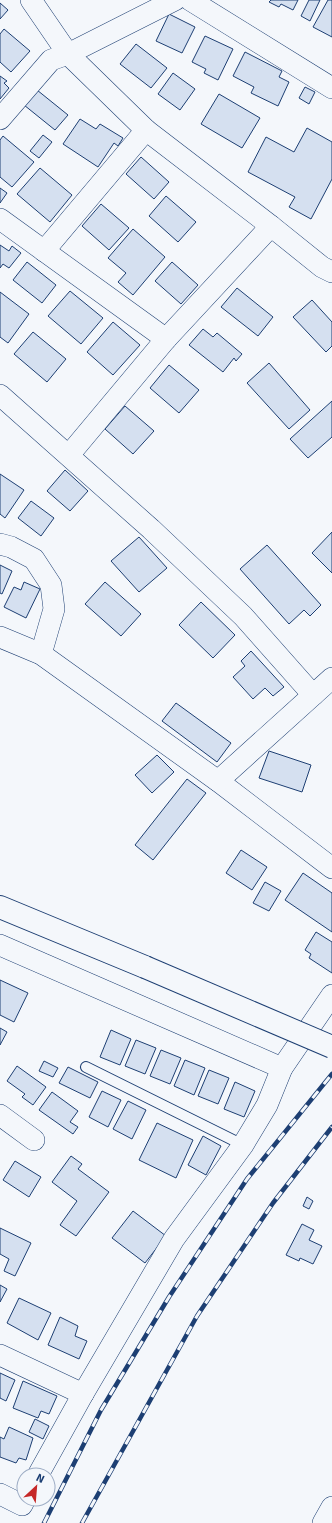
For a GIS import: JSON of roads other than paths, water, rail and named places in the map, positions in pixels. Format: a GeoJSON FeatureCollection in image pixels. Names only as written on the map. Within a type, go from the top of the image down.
{"type":"FeatureCollection","features":[{"type":"Feature","properties":{"kind":"street"},"geometry":{"type":"LineString","coordinates":[[31,0],[68,54],[146,130],[322,267],[332,272]]}},
{"type":"Feature","properties":{"kind":"street"},"geometry":{"type":"LineString","coordinates":[[0,119],[51,60],[68,54],[175,0]]}},
{"type":"Feature","properties":{"kind":"street"},"geometry":{"type":"LineString","coordinates":[[190,0],[332,88]]}},
{"type":"Feature","properties":{"kind":"street"},"geometry":{"type":"LineString","coordinates":[[44,251],[146,130]]}},
{"type":"Feature","properties":{"kind":"street"},"geometry":{"type":"LineString","coordinates":[[0,219],[166,339]]}},
{"type":"Feature","properties":{"kind":"street"},"geometry":{"type":"LineString","coordinates":[[69,455],[166,339],[271,226]]}},
{"type":"Feature","properties":{"kind":"street"},"geometry":{"type":"LineString","coordinates":[[0,395],[151,529],[244,616],[313,695]]}},
{"type":"Feature","properties":{"kind":"street"},"geometry":{"type":"LineString","coordinates":[[0,544],[11,547],[34,559],[50,586],[54,609],[41,654]]}},
{"type":"Feature","properties":{"kind":"street"},"geometry":{"type":"LineString","coordinates":[[0,637],[41,654],[218,781],[332,868]]}},
{"type":"Feature","properties":{"kind":"street"},"geometry":{"type":"LineString","coordinates":[[218,781],[332,678]]}},
{"type":"Feature","properties":{"kind":"street"},"geometry":{"type":"LineString","coordinates":[[0,907],[332,1047]]}},
{"type":"Feature","properties":{"kind":"street"},"geometry":{"type":"LineString","coordinates":[[0,945],[282,1068]]}},
{"type":"Feature","properties":{"kind":"street"},"geometry":{"type":"LineString","coordinates":[[42,1467],[83,1394],[174,1239],[243,1145],[267,1105],[282,1068],[332,994]]}},
{"type":"Feature","properties":{"kind":"street"},"geometry":{"type":"LineString","coordinates":[[0,1115],[34,1140]]}},
{"type":"Feature","properties":{"kind":"street"},"geometry":{"type":"LineString","coordinates":[[0,1355],[83,1394]]}},
{"type":"Feature","properties":{"kind":"street"},"geometry":{"type":"LineString","coordinates":[[0,1494],[16,1502]]}},
{"type":"Feature","properties":{"kind":"street"},"geometry":{"type":"LineString","coordinates":[[323,1523],[332,1507]]}},
{"type":"Feature","properties":{"kind":"lane"},"geometry":{"type":"LineString","coordinates":[[86,1066],[243,1145]]}},
{"type":"Feature","properties":{"kind":"railway"},"geometry":{"type":"LineString","coordinates":[[44,1523],[101,1410],[169,1297],[247,1179],[332,1074]]}},
{"type":"Feature","properties":{"kind":"railway"},"geometry":{"type":"LineString","coordinates":[[82,1523],[197,1316],[273,1203],[332,1127]]}}]}
